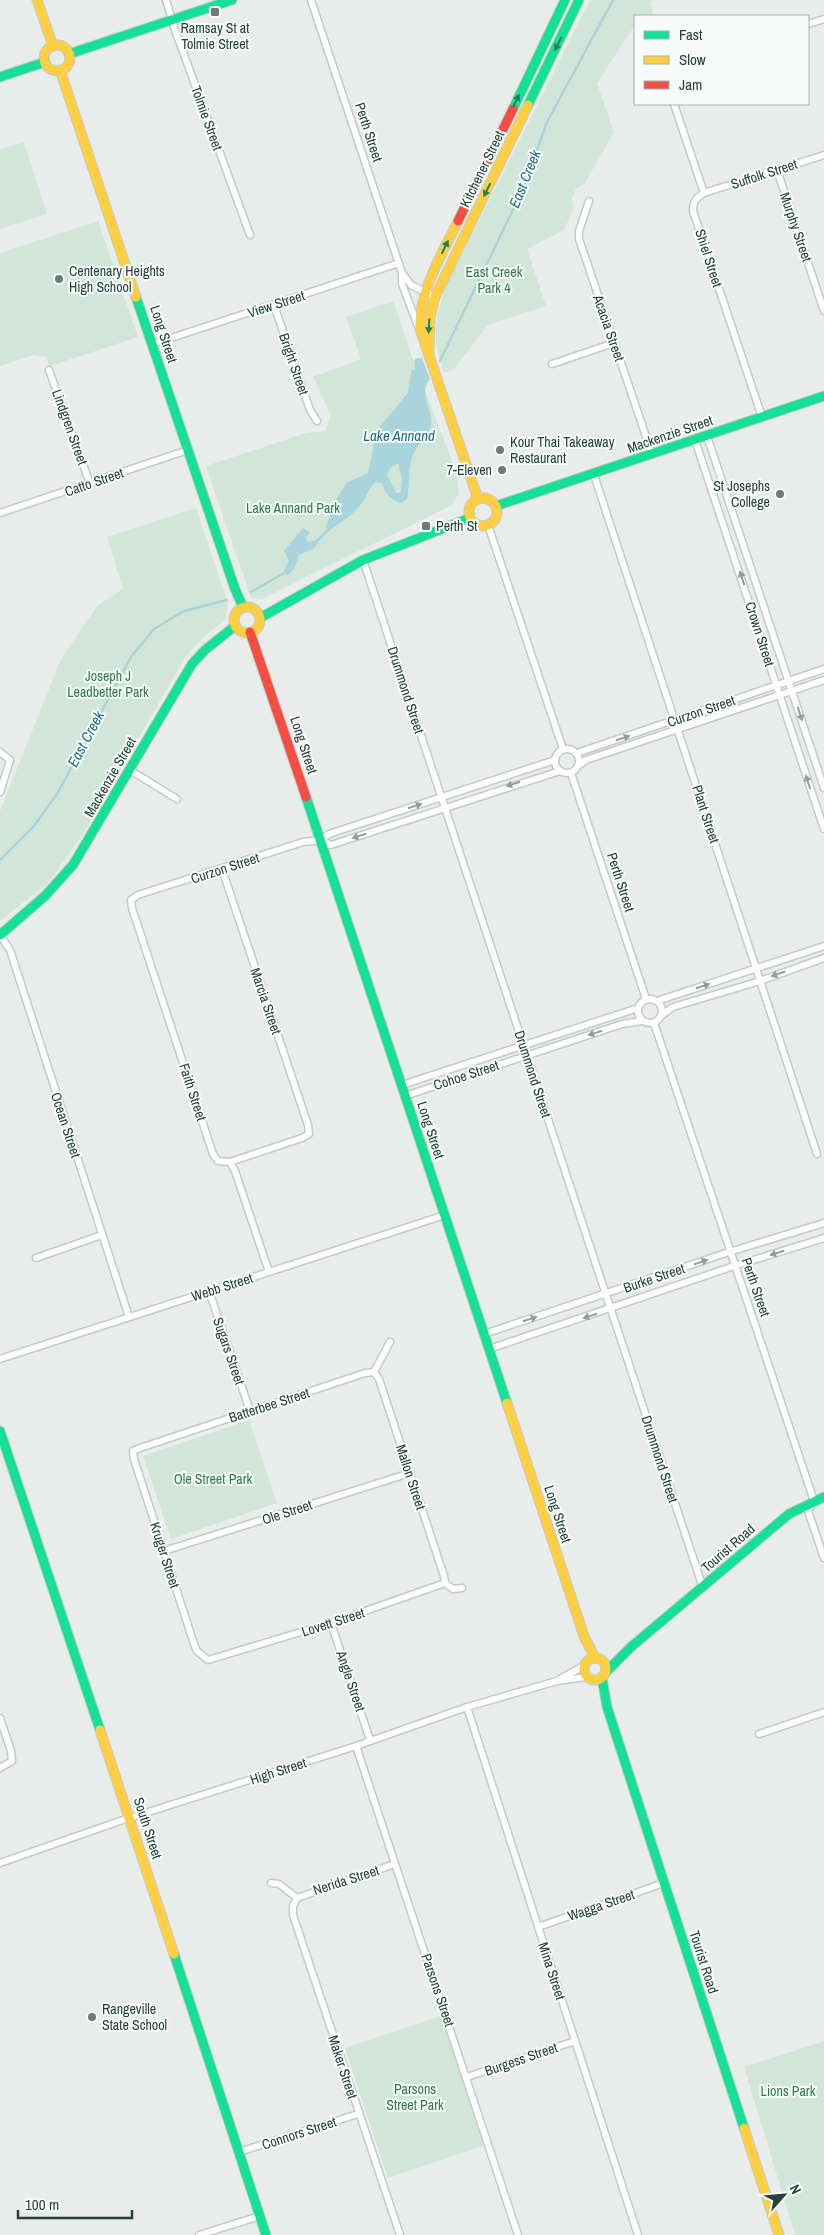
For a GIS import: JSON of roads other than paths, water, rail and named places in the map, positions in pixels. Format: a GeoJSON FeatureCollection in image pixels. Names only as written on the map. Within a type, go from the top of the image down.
{"type":"FeatureCollection","features":[{"type":"Feature","properties":{"kind":"street"},"geometry":{"type":"LineString","coordinates":[[37,0],[52,46]]}},
{"type":"Feature","properties":{"kind":"street","name":"Tolmie Street"},"geometry":{"type":"LineString","coordinates":[[166,0],[250,235]]}},
{"type":"Feature","properties":{"kind":"street"},"geometry":{"type":"LineString","coordinates":[[69,54],[232,0]]}},
{"type":"Feature","properties":{"kind":"street","name":"Perth Street"},"geometry":{"type":"LineString","coordinates":[[311,0],[399,263],[402,273],[402,284],[413,317],[424,346],[430,355],[478,499]]}},
{"type":"Feature","properties":{"kind":"street","name":"Kitchener Street"},"geometry":{"type":"LineString","coordinates":[[430,355],[430,317],[435,297],[579,0]]}},
{"type":"Feature","properties":{"kind":"street"},"geometry":{"type":"LineString","coordinates":[[564,2],[575,9]]}},
{"type":"Feature","properties":{"kind":"street","name":"Kitchener Street"},"geometry":{"type":"LineString","coordinates":[[418,326],[419,312],[425,292],[564,2]]}},
{"type":"Feature","properties":{"kind":"street"},"geometry":{"type":"LineString","coordinates":[[809,24],[824,19]]}},
{"type":"Feature","properties":{"kind":"street"},"geometry":{"type":"LineString","coordinates":[[52,46],[64,47],[69,54],[68,64],[60,70],[51,69],[45,62],[45,52],[52,46]]}},
{"type":"Feature","properties":{"kind":"street"},"geometry":{"type":"LineString","coordinates":[[0,77],[45,62]]}},
{"type":"Feature","properties":{"kind":"street","name":"Long Street"},"geometry":{"type":"LineString","coordinates":[[60,70],[154,344],[236,592],[243,607]]}},
{"type":"Feature","properties":{"kind":"street"},"geometry":{"type":"LineString","coordinates":[[674,105],[704,193]]}},
{"type":"Feature","properties":{"kind":"street","name":"Suffolk Street"},"geometry":{"type":"LineString","coordinates":[[704,193],[824,154]]}},
{"type":"Feature","properties":{"kind":"street","name":"Murphy Street"},"geometry":{"type":"LineString","coordinates":[[777,170],[824,312]]}},
{"type":"Feature","properties":{"kind":"street","name":"Shiel Street"},"geometry":{"type":"LineString","coordinates":[[704,193],[696,197],[693,211],[762,417]]}},
{"type":"Feature","properties":{"kind":"street","name":"Acacia Street"},"geometry":{"type":"LineString","coordinates":[[589,201],[578,232],[579,239],[652,454]]}},
{"type":"Feature","properties":{"kind":"street","name":"View Street"},"geometry":{"type":"LineString","coordinates":[[154,344],[399,263]]}},
{"type":"Feature","properties":{"kind":"street"},"geometry":{"type":"LineString","coordinates":[[402,273],[411,285],[435,297]]}},
{"type":"Feature","properties":{"kind":"street","name":"Bright Street"},"geometry":{"type":"LineString","coordinates":[[274,305],[310,410],[317,421]]}},
{"type":"Feature","properties":{"kind":"street"},"geometry":{"type":"LineString","coordinates":[[552,364],[614,343]]}},
{"type":"Feature","properties":{"kind":"street","name":"Lindgren Street"},"geometry":{"type":"LineString","coordinates":[[49,370],[90,484]]}},
{"type":"Feature","properties":{"kind":"street","name":"Mackenzie Street"},"geometry":{"type":"LineString","coordinates":[[496,506],[594,475],[824,396]]}},
{"type":"Feature","properties":{"kind":"street","name":"Crown Street"},"geometry":{"type":"LineString","coordinates":[[707,436],[824,788]]}},
{"type":"Feature","properties":{"kind":"street","name":"Crown Street"},"geometry":{"type":"LineString","coordinates":[[695,440],[824,829]]}},
{"type":"Feature","properties":{"kind":"street","name":"Catto Street"},"geometry":{"type":"LineString","coordinates":[[0,513],[188,450]]}},
{"type":"Feature","properties":{"kind":"street","name":"Plant Street"},"geometry":{"type":"LineString","coordinates":[[594,475],[817,1154]]}},
{"type":"Feature","properties":{"kind":"street"},"geometry":{"type":"LineString","coordinates":[[487,498],[496,506],[496,518],[488,526],[476,525],[470,518],[471,505],[478,499],[487,498]]}},
{"type":"Feature","properties":{"kind":"street"},"geometry":{"type":"LineString","coordinates":[[260,618],[363,560],[470,518]]}},
{"type":"Feature","properties":{"kind":"street"},"geometry":{"type":"LineString","coordinates":[[488,526],[563,749]]}},
{"type":"Feature","properties":{"kind":"street","name":"Drummond Street"},"geometry":{"type":"LineString","coordinates":[[363,560],[703,1588]]}},
{"type":"Feature","properties":{"kind":"street"},"geometry":{"type":"LineString","coordinates":[[243,607],[256,610],[260,618],[258,625],[250,632],[242,632],[235,626],[234,614],[243,607]]}},
{"type":"Feature","properties":{"kind":"street","name":"Mackenzie Street"},"geometry":{"type":"LineString","coordinates":[[0,936],[62,880],[84,848],[192,664],[205,650],[235,626]]}},
{"type":"Feature","properties":{"kind":"street","name":"Long Street"},"geometry":{"type":"LineString","coordinates":[[250,632],[321,840],[592,1661]]}},
{"type":"Feature","properties":{"kind":"street","name":"Curzon Street"},"geometry":{"type":"LineString","coordinates":[[577,753],[824,669]]}},
{"type":"Feature","properties":{"kind":"street","name":"Curzon Street"},"geometry":{"type":"LineString","coordinates":[[579,764],[583,761],[824,680]]}},
{"type":"Feature","properties":{"kind":"street"},"geometry":{"type":"LineString","coordinates":[[563,749],[571,749],[577,753],[579,764],[571,773],[560,771],[555,760],[557,754],[563,749]]}},
{"type":"Feature","properties":{"kind":"street"},"geometry":{"type":"LineString","coordinates":[[0,752],[10,760],[0,792]]}},
{"type":"Feature","properties":{"kind":"street","name":"Curzon Street"},"geometry":{"type":"LineString","coordinates":[[131,900],[138,895],[303,842],[321,840],[329,834],[555,760]]}},
{"type":"Feature","properties":{"kind":"street"},"geometry":{"type":"LineString","coordinates":[[130,770],[177,799]]}},
{"type":"Feature","properties":{"kind":"street","name":"Curzon Street"},"geometry":{"type":"LineString","coordinates":[[321,840],[331,845],[560,771]]}},
{"type":"Feature","properties":{"kind":"street","name":"Perth Street"},"geometry":{"type":"LineString","coordinates":[[571,773],[646,1000]]}},
{"type":"Feature","properties":{"kind":"street","name":"Marcia Street"},"geometry":{"type":"LineString","coordinates":[[222,869],[308,1125],[309,1134],[230,1162]]}},
{"type":"Feature","properties":{"kind":"street","name":"Faith Street"},"geometry":{"type":"LineString","coordinates":[[131,900],[132,908],[213,1154],[218,1161],[230,1162]]}},
{"type":"Feature","properties":{"kind":"street","name":"Ocean Street"},"geometry":{"type":"LineString","coordinates":[[0,936],[10,950],[129,1316]]}},
{"type":"Feature","properties":{"kind":"street"},"geometry":{"type":"LineString","coordinates":[[824,946],[656,1000],[646,1000],[641,1002],[638,1014],[642,1021],[654,1023],[673,1007],[760,981],[824,958]]}},
{"type":"Feature","properties":{"kind":"street"},"geometry":{"type":"LineString","coordinates":[[656,1000],[662,1007],[662,1015]]}},
{"type":"Feature","properties":{"kind":"street","name":"Cohoe Street"},"geometry":{"type":"LineString","coordinates":[[402,1085],[638,1008]]}},
{"type":"Feature","properties":{"kind":"street","name":"Cohoe Street"},"geometry":{"type":"LineString","coordinates":[[405,1096],[622,1024],[642,1021]]}},
{"type":"Feature","properties":{"kind":"street","name":"Perth Street"},"geometry":{"type":"LineString","coordinates":[[654,1023],[729,1252],[814,1501],[808,1511],[824,1558]]}},
{"type":"Feature","properties":{"kind":"street"},"geometry":{"type":"LineString","coordinates":[[230,1162],[235,1171],[269,1272]]}},
{"type":"Feature","properties":{"kind":"street","name":"Webb Street"},"geometry":{"type":"LineString","coordinates":[[0,1358],[445,1215]]}},
{"type":"Feature","properties":{"kind":"street","name":"Burke Street"},"geometry":{"type":"LineString","coordinates":[[484,1334],[729,1252],[824,1223]]}},
{"type":"Feature","properties":{"kind":"street"},"geometry":{"type":"LineString","coordinates":[[36,1258],[102,1235]]}},
{"type":"Feature","properties":{"kind":"street","name":"Burke Street"},"geometry":{"type":"LineString","coordinates":[[489,1349],[734,1266],[824,1238]]}},
{"type":"Feature","properties":{"kind":"street","name":"Sugars Street"},"geometry":{"type":"LineString","coordinates":[[209,1291],[250,1411]]}},
{"type":"Feature","properties":{"kind":"street"},"geometry":{"type":"LineString","coordinates":[[374,1372],[390,1342]]}},
{"type":"Feature","properties":{"kind":"street","name":"Batterbee Street"},"geometry":{"type":"LineString","coordinates":[[133,1452],[250,1411],[365,1373],[374,1372]]}},
{"type":"Feature","properties":{"kind":"street","name":"Mallon Street"},"geometry":{"type":"LineString","coordinates":[[374,1372],[379,1379],[445,1584]]}},
{"type":"Feature","properties":{"kind":"street","name":"South Street"},"geometry":{"type":"LineString","coordinates":[[0,1431],[130,1819],[266,2235]]}},
{"type":"Feature","properties":{"kind":"street","name":"Kruger Street"},"geometry":{"type":"LineString","coordinates":[[133,1452],[194,1644],[202,1657]]}},
{"type":"Feature","properties":{"kind":"street","name":"Ole Street"},"geometry":{"type":"LineString","coordinates":[[164,1551],[410,1473]]}},
{"type":"Feature","properties":{"kind":"street","name":"Tourist Road"},"geometry":{"type":"LineString","coordinates":[[779,2235],[604,1698],[604,1675],[631,1647],[789,1514],[824,1497]]}},
{"type":"Feature","properties":{"kind":"street"},"geometry":{"type":"LineString","coordinates":[[445,1584],[453,1589],[462,1588]]}},
{"type":"Feature","properties":{"kind":"street","name":"Lovett Street"},"geometry":{"type":"LineString","coordinates":[[202,1657],[208,1660],[216,1660],[445,1584]]}},
{"type":"Feature","properties":{"kind":"street","name":"Angle Street"},"geometry":{"type":"LineString","coordinates":[[331,1622],[370,1740]]}},
{"type":"Feature","properties":{"kind":"street","name":"Tourist Road"},"geometry":{"type":"LineString","coordinates":[[592,1661],[631,1647]]}},
{"type":"Feature","properties":{"kind":"street"},"geometry":{"type":"LineString","coordinates":[[592,1661],[604,1675],[589,1679],[592,1661]]}},
{"type":"Feature","properties":{"kind":"street","name":"High Street"},"geometry":{"type":"LineString","coordinates":[[0,1864],[467,1708],[557,1681],[592,1661]]}},
{"type":"Feature","properties":{"kind":"street","name":"Tourist Road"},"geometry":{"type":"LineString","coordinates":[[589,1679],[604,1698]]}},
{"type":"Feature","properties":{"kind":"street","name":"High Street"},"geometry":{"type":"LineString","coordinates":[[557,1681],[589,1679]]}},
{"type":"Feature","properties":{"kind":"street","name":"Mina Street"},"geometry":{"type":"LineString","coordinates":[[467,1708],[638,2235]]}},
{"type":"Feature","properties":{"kind":"street"},"geometry":{"type":"LineString","coordinates":[[759,1734],[824,1712]]}},
{"type":"Feature","properties":{"kind":"street"},"geometry":{"type":"LineString","coordinates":[[0,1718],[11,1751],[12,1761],[0,1768]]}},
{"type":"Feature","properties":{"kind":"street","name":"Parsons Street"},"geometry":{"type":"LineString","coordinates":[[356,1746],[518,2235]]}},
{"type":"Feature","properties":{"kind":"street","name":"Nerida Street"},"geometry":{"type":"LineString","coordinates":[[297,1898],[395,1864]]}},
{"type":"Feature","properties":{"kind":"street","name":"Wagga Street"},"geometry":{"type":"LineString","coordinates":[[538,1927],[664,1883]]}},
{"type":"Feature","properties":{"kind":"street"},"geometry":{"type":"LineString","coordinates":[[271,1884],[279,1884],[297,1898]]}},
{"type":"Feature","properties":{"kind":"street","name":"Maker Street"},"geometry":{"type":"LineString","coordinates":[[297,1898],[293,1906],[293,1915],[400,2235]]}},
{"type":"Feature","properties":{"kind":"street","name":"Burgess Street"},"geometry":{"type":"LineString","coordinates":[[467,2077],[575,2041]]}},
{"type":"Feature","properties":{"kind":"street","name":"Connors Street"},"geometry":{"type":"LineString","coordinates":[[239,2152],[358,2114]]}},
{"type":"Feature","properties":{"kind":"street"},"geometry":{"type":"LineString","coordinates":[[199,2235],[260,2216]]}},
{"type":"Feature","properties":{"kind":"water","name":"Lake Annand"},"geometry":{"type":"Polygon","coordinates":[[[422,358],[430,379],[426,385],[425,396],[431,427],[412,457],[407,499],[401,503],[394,500],[388,496],[382,483],[376,482],[355,511],[327,532],[326,527],[336,500],[346,483],[368,473],[377,430],[408,393],[411,371],[415,369],[414,360],[422,358]],[[398,463],[390,468],[387,475],[396,493],[401,491],[402,479],[398,463]]]}},
{"type":"Feature","properties":{"kind":"water"},"geometry":{"type":"Polygon","coordinates":[[[303,528],[310,532],[306,538],[307,542],[314,541],[318,543],[313,549],[299,555],[294,569],[288,575],[284,573],[289,561],[284,551],[303,528]]]}},
{"type":"Feature","properties":{"kind":"waterway","name":"East Creek"},"geometry":{"type":"LineString","coordinates":[[440,361],[523,189],[547,122],[613,0]]}},
{"type":"Feature","properties":{"kind":"waterway","name":"East Creek"},"geometry":{"type":"LineString","coordinates":[[316,542],[328,530]]}},
{"type":"Feature","properties":{"kind":"waterway","name":"East Creek"},"geometry":{"type":"LineString","coordinates":[[251,592],[286,572]]}},
{"type":"Feature","properties":{"kind":"waterway","name":"East Creek"},"geometry":{"type":"LineString","coordinates":[[0,860],[33,827],[57,794],[131,657],[154,629],[184,611],[227,600]]}},
{"type":"Feature","properties":{"kind":"place","name":"Ramsay St at Tolmie Street"},"geometry":{"type":"Point","coordinates":[215,12]}},
{"type":"Feature","properties":{"kind":"place","name":"Centenary Heights High School"},"geometry":{"type":"Point","coordinates":[59,279]}},
{"type":"Feature","properties":{"kind":"place","name":"Kour Thai Takeaway Restaurant"},"geometry":{"type":"Point","coordinates":[500,450]}},
{"type":"Feature","properties":{"kind":"place","name":"7-Eleven"},"geometry":{"type":"Point","coordinates":[502,470]}},
{"type":"Feature","properties":{"kind":"place","name":"St Josephs College"},"geometry":{"type":"Point","coordinates":[780,494]}},
{"type":"Feature","properties":{"kind":"place","name":"Perth St"},"geometry":{"type":"Point","coordinates":[426,526]}},
{"type":"Feature","properties":{"kind":"place","name":"Rangeville State School"},"geometry":{"type":"Point","coordinates":[92,2017]}},
{"type":"Feature","properties":{"kind":"park label","name":"East Creek Park 4"},"geometry":{"type":"Point","coordinates":[494,280]}},
{"type":"Feature","properties":{"kind":"park label","name":"Lake Annand Park"},"geometry":{"type":"Point","coordinates":[293,508]}},
{"type":"Feature","properties":{"kind":"park label","name":"Joseph J Leadbetter Park"},"geometry":{"type":"Point","coordinates":[108,684]}},
{"type":"Feature","properties":{"kind":"park label","name":"Ole Street Park"},"geometry":{"type":"Point","coordinates":[213,1479]}},
{"type":"Feature","properties":{"kind":"park label","name":"Lions Park"},"geometry":{"type":"Point","coordinates":[788,2091]}},
{"type":"Feature","properties":{"kind":"park label","name":"Parsons Street Park"},"geometry":{"type":"Point","coordinates":[415,2098]}}]}
